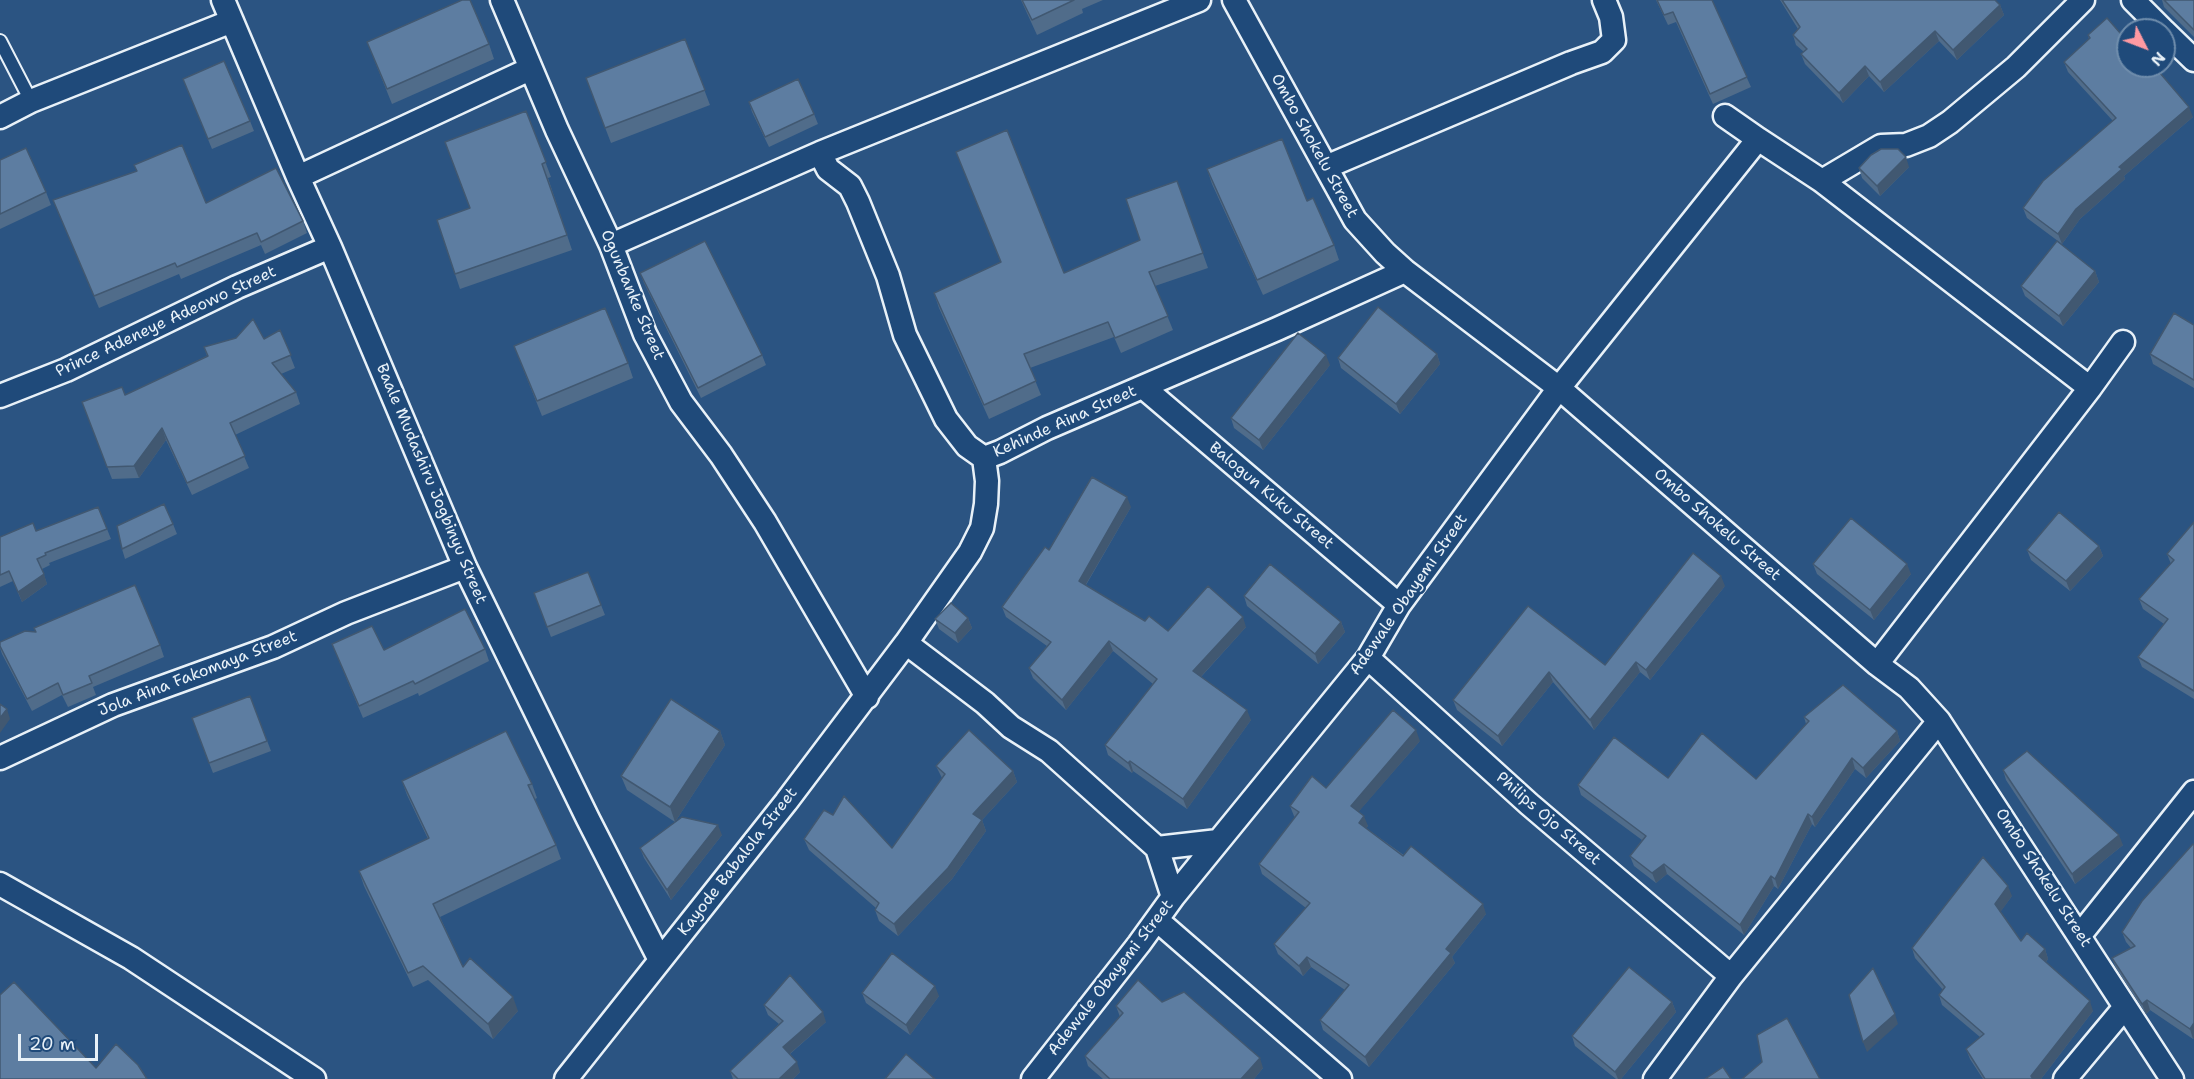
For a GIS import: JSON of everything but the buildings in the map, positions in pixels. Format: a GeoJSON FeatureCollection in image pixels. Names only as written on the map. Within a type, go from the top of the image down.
{"type":"FeatureCollection","features":[{"type":"Feature","properties":{"kind":"street","name":"Baale Mudashiru Jogbinyu Street"},"geometry":{"type":"LineString","coordinates":[[223,0],[465,567],[588,819],[660,960]]}},
{"type":"Feature","properties":{"kind":"street","name":"Ogunbanke Street"},"geometry":{"type":"LineString","coordinates":[[502,0],[530,69],[611,245],[645,334],[681,402],[721,455],[765,522],[867,697]]}},
{"type":"Feature","properties":{"kind":"street"},"geometry":{"type":"LineString","coordinates":[[611,245],[820,153],[1199,0]]}},
{"type":"Feature","properties":{"kind":"street","name":"Ombo Shokelu Street"},"geometry":{"type":"LineString","coordinates":[[1234,0],[1355,220],[1385,254],[1404,271],[1559,388],[1877,664],[1910,688],[1940,721],[2172,1079]]}},
{"type":"Feature","properties":{"kind":"street"},"geometry":{"type":"LineString","coordinates":[[1326,167],[1602,52],[1614,40],[1611,17],[1604,0]]}},
{"type":"Feature","properties":{"kind":"street"},"geometry":{"type":"LineString","coordinates":[[1822,181],[1881,146],[1906,145],[1936,131],[2016,67],[2083,0]]}},
{"type":"Feature","properties":{"kind":"street"},"geometry":{"type":"LineString","coordinates":[[2133,0],[2152,18]]}},
{"type":"Feature","properties":{"kind":"street"},"geometry":{"type":"LineString","coordinates":[[0,117],[31,101],[232,21]]}},
{"type":"Feature","properties":{"kind":"street"},"geometry":{"type":"LineString","coordinates":[[2176,42],[2194,60]]}},
{"type":"Feature","properties":{"kind":"street"},"geometry":{"type":"LineString","coordinates":[[298,177],[530,69]]}},
{"type":"Feature","properties":{"kind":"street"},"geometry":{"type":"LineString","coordinates":[[1725,116],[1822,181],[2090,388]]}},
{"type":"Feature","properties":{"kind":"street","name":"Adewale Obayemi Street"},"geometry":{"type":"LineString","coordinates":[[1033,1079],[1173,897],[1368,658],[1399,605],[1559,388],[1758,139]]}},
{"type":"Feature","properties":{"kind":"street","name":"Kehinde Aina Street"},"geometry":{"type":"LineString","coordinates":[[820,153],[828,168],[850,186],[858,202],[888,276],[905,335],[946,419],[967,446],[984,458],[1404,271]]}},
{"type":"Feature","properties":{"kind":"street","name":"Prince Adeneye Adeowo Street"},"geometry":{"type":"LineString","coordinates":[[0,396],[66,370],[237,287],[330,247]]}},
{"type":"Feature","properties":{"kind":"street"},"geometry":{"type":"LineString","coordinates":[[1877,664],[2123,342]]}},
{"type":"Feature","properties":{"kind":"street","name":"Balogun Kuku Street"},"geometry":{"type":"LineString","coordinates":[[1143,387],[1399,605]]}},
{"type":"Feature","properties":{"kind":"street","name":"Kayode Babalola Street"},"geometry":{"type":"LineString","coordinates":[[566,1079],[779,812],[867,697],[970,552],[982,528],[986,504],[987,482],[984,458]]}},
{"type":"Feature","properties":{"kind":"street","name":"Jola Aina Fakomaya Street"},"geometry":{"type":"LineString","coordinates":[[0,758],[113,705],[273,647],[346,613],[465,567]]}},
{"type":"Feature","properties":{"kind":"street"},"geometry":{"type":"LineString","coordinates":[[906,643],[1011,727],[1049,751],[1157,848],[1173,897]]}},
{"type":"Feature","properties":{"kind":"street","name":"Philips Ojo Street"},"geometry":{"type":"LineString","coordinates":[[1368,658],[1529,804],[1731,976]]}},
{"type":"Feature","properties":{"kind":"street"},"geometry":{"type":"LineString","coordinates":[[1655,1079],[1731,976],[1940,721]]}},
{"type":"Feature","properties":{"kind":"street"},"geometry":{"type":"LineString","coordinates":[[2080,935],[2194,792]]}},
{"type":"Feature","properties":{"kind":"street"},"geometry":{"type":"LineString","coordinates":[[1157,848],[1218,841]]}},
{"type":"Feature","properties":{"kind":"street"},"geometry":{"type":"LineString","coordinates":[[0,884],[130,958],[314,1079]]}},
{"type":"Feature","properties":{"kind":"street"},"geometry":{"type":"LineString","coordinates":[[1157,920],[1341,1079]]}},
{"type":"Feature","properties":{"kind":"street"},"geometry":{"type":"LineString","coordinates":[[2065,1079],[2125,1006]]}},
{"type":"Feature","properties":{"kind":"lane"},"geometry":{"type":"LineString","coordinates":[[0,41],[31,101]]}}]}
